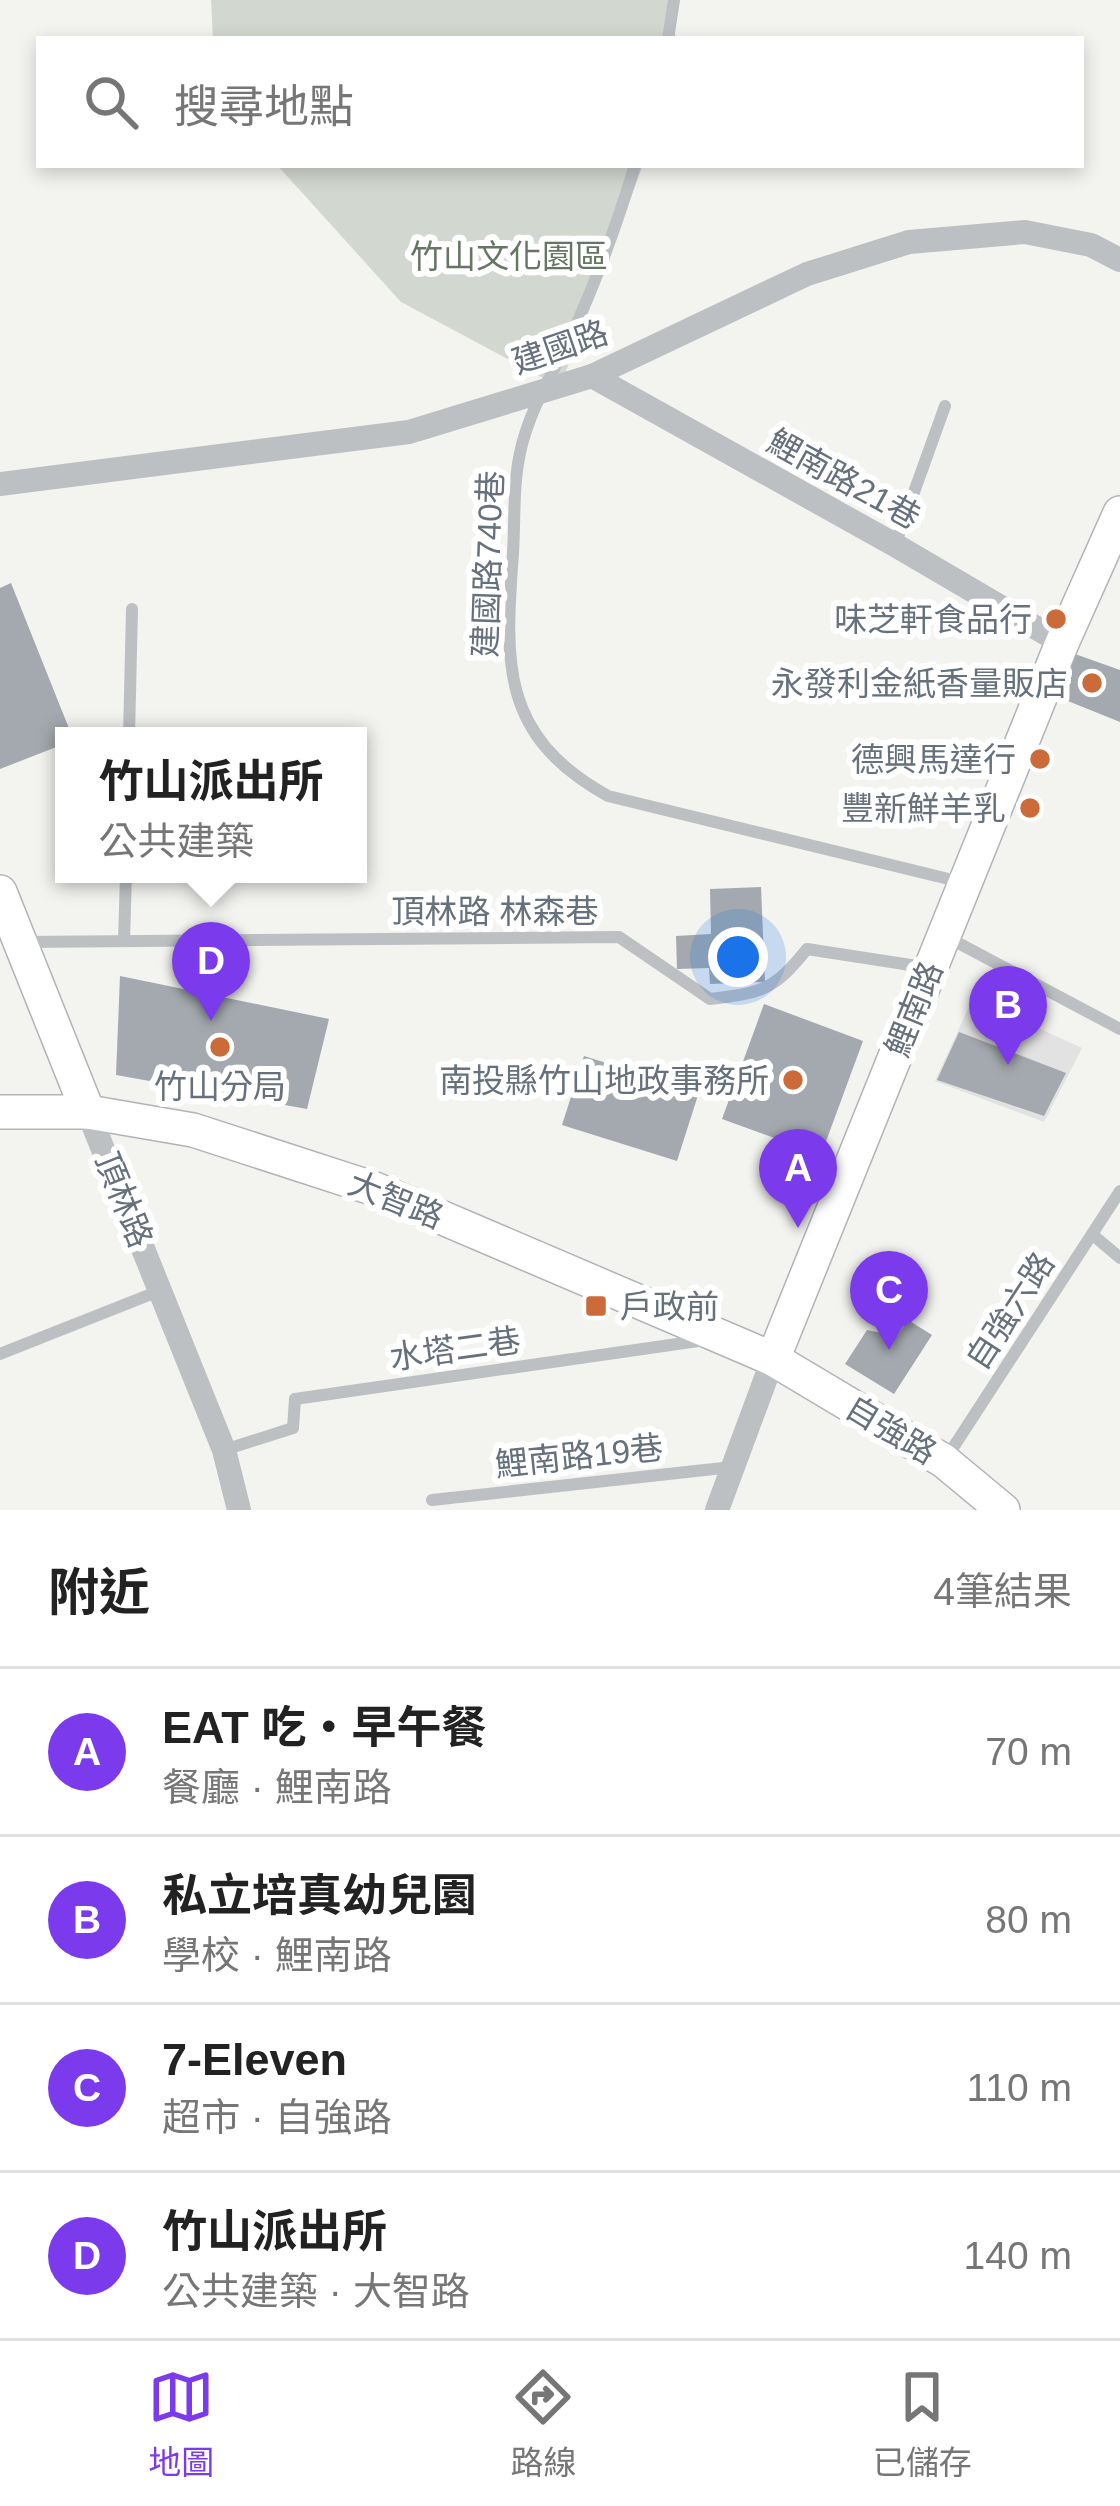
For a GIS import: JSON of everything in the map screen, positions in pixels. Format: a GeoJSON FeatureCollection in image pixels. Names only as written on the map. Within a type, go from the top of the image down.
{"type":"FeatureCollection","features":[{"type":"Feature","properties":{"kind":"main road","name":"鯉南路"},"geometry":{"type":"LineString","coordinates":[[773,1359],[1062,643],[1120,513]]}},
{"type":"Feature","properties":{"kind":"main road","name":"頂林路"},"geometry":{"type":"LineString","coordinates":[[0,892],[88,1112]]}},
{"type":"Feature","properties":{"kind":"main road","name":"大智路"},"geometry":{"type":"LineString","coordinates":[[0,1112],[88,1112],[194,1130],[375,1190],[773,1359]]}},
{"type":"Feature","properties":{"kind":"main road","name":"自強路"},"geometry":{"type":"LineString","coordinates":[[773,1359],[944,1461],[1003,1510]]}},
{"type":"Feature","properties":{"kind":"street","name":"建國路"},"geometry":{"type":"LineString","coordinates":[[0,484],[409,432],[592,376],[808,274],[909,242],[1025,232],[1091,245],[1120,260]]}},
{"type":"Feature","properties":{"kind":"street","name":"鯉南路21巷"},"geometry":{"type":"LineString","coordinates":[[592,376],[1062,643]]}},
{"type":"Feature","properties":{"kind":"street","name":"頂林路"},"geometry":{"type":"LineString","coordinates":[[88,1112],[224,1450],[239,1510]]}},
{"type":"Feature","properties":{"kind":"street","name":"鯉南路"},"geometry":{"type":"LineString","coordinates":[[717,1510],[773,1359]]}},
{"type":"Feature","properties":{"kind":"lane"},"geometry":{"type":"LineString","coordinates":[[668,36],[674,0]]}},
{"type":"Feature","properties":{"kind":"lane","name":"建國路740巷"},"geometry":{"type":"LineString","coordinates":[[634,168],[606,257],[541,389],[520,454],[506,641],[524,713],[551,753],[587,785],[608,796],[966,884]]}},
{"type":"Feature","properties":{"kind":"lane"},"geometry":{"type":"LineString","coordinates":[[895,544],[945,406]]}},
{"type":"Feature","properties":{"kind":"lane"},"geometry":{"type":"LineString","coordinates":[[129,727],[132,608]]}},
{"type":"Feature","properties":{"kind":"lane"},"geometry":{"type":"LineString","coordinates":[[124,941],[125,883]]}},
{"type":"Feature","properties":{"kind":"lane"},"geometry":{"type":"LineString","coordinates":[[944,935],[1120,1029]]}},
{"type":"Feature","properties":{"kind":"lane","name":"頂林路 林森巷"},"geometry":{"type":"LineString","coordinates":[[20,942],[619,937],[710,998],[750,994],[782,980],[808,949],[931,968]]}},
{"type":"Feature","properties":{"kind":"lane","name":"自強六路"},"geometry":{"type":"LineString","coordinates":[[944,1461],[1120,1191]]}},
{"type":"Feature","properties":{"kind":"lane"},"geometry":{"type":"LineString","coordinates":[[1093,1235],[1120,1258]]}},
{"type":"Feature","properties":{"kind":"lane"},"geometry":{"type":"LineString","coordinates":[[0,1354],[160,1290]]}},
{"type":"Feature","properties":{"kind":"lane","name":"水塔二巷"},"geometry":{"type":"LineString","coordinates":[[224,1450],[293,1428],[296,1399],[724,1337]]}},
{"type":"Feature","properties":{"kind":"lane","name":"鯉南路19巷"},"geometry":{"type":"LineString","coordinates":[[432,1499],[733,1467]]}},
{"type":"Feature","properties":{"kind":"shaded area"},"geometry":{"type":"Polygon","coordinates":[[[973,998],[1082,1048],[1044,1122],[935,1081],[973,998]]]}},
{"type":"Feature","properties":{"kind":"green space"},"geometry":{"type":"Polygon","coordinates":[[[211,0],[675,0],[675,36],[213,36],[211,0]]]}},
{"type":"Feature","properties":{"kind":"green space","name":"竹山文化園區"},"geometry":{"type":"Polygon","coordinates":[[[280,168],[642,168],[560,387],[401,302],[280,168]]]}},
{"type":"Feature","properties":{"kind":"building"},"geometry":{"type":"Polygon","coordinates":[[[11,583],[68,727],[55,727],[55,748],[0,769],[0,588],[11,583]]]}},
{"type":"Feature","properties":{"kind":"building","name":"永發利金紙香量販店"},"geometry":{"type":"Polygon","coordinates":[[[1075,654],[1120,670],[1120,722],[1058,697],[1075,654]]]}},
{"type":"Feature","properties":{"kind":"building"},"geometry":{"type":"Polygon","coordinates":[[[761,887],[765,982],[710,984],[709,968],[677,969],[676,936],[711,934],[710,889],[761,887]]]}},
{"type":"Feature","properties":{"kind":"building","name":"竹山分局"},"geometry":{"type":"Polygon","coordinates":[[[120,976],[329,1019],[307,1109],[116,1075],[120,976]]]}},
{"type":"Feature","properties":{"kind":"building","name":"南投縣竹山地政事務所"},"geometry":{"type":"Polygon","coordinates":[[[764,1004],[863,1041],[821,1155],[722,1119],[764,1004]]]}},
{"type":"Feature","properties":{"kind":"building"},"geometry":{"type":"Polygon","coordinates":[[[959,1032],[1066,1073],[1044,1116],[937,1080],[959,1032]]]}},
{"type":"Feature","properties":{"kind":"building"},"geometry":{"type":"Polygon","coordinates":[[[584,1056],[699,1092],[677,1161],[562,1125],[584,1056]]]}},
{"type":"Feature","properties":{"kind":"building"},"geometry":{"type":"Polygon","coordinates":[[[908,1320],[932,1335],[894,1394],[845,1364],[867,1330],[897,1336],[908,1320]]]}},
{"type":"Feature","properties":{"kind":"place","name":"味芝軒食品行"},"geometry":{"type":"Point","coordinates":[1056,619]}},
{"type":"Feature","properties":{"kind":"place","name":"永發利金紙香量販店"},"geometry":{"type":"Point","coordinates":[1092,683]}},
{"type":"Feature","properties":{"kind":"place","name":"德興馬達行"},"geometry":{"type":"Point","coordinates":[1040,759]}},
{"type":"Feature","properties":{"kind":"place","name":"豐新鮮羊乳"},"geometry":{"type":"Point","coordinates":[1030,808]}},
{"type":"Feature","properties":{"kind":"place","name":"竹山派出所"},"geometry":{"type":"Point","coordinates":[211,1021]}},
{"type":"Feature","properties":{"kind":"place","name":"竹山分局"},"geometry":{"type":"Point","coordinates":[220,1047]}},
{"type":"Feature","properties":{"kind":"place","name":"私立培真幼兒園"},"geometry":{"type":"Point","coordinates":[1008,1065]}},
{"type":"Feature","properties":{"kind":"place","name":"南投縣竹山地政事務所"},"geometry":{"type":"Point","coordinates":[793,1080]}},
{"type":"Feature","properties":{"kind":"place","name":"EAT 吃‧早午餐"},"geometry":{"type":"Point","coordinates":[798,1228]}},
{"type":"Feature","properties":{"kind":"place","name":"戶政前"},"geometry":{"type":"Point","coordinates":[596,1306]}},
{"type":"Feature","properties":{"kind":"place","name":"7-Eleven"},"geometry":{"type":"Point","coordinates":[889,1350]}}]}
